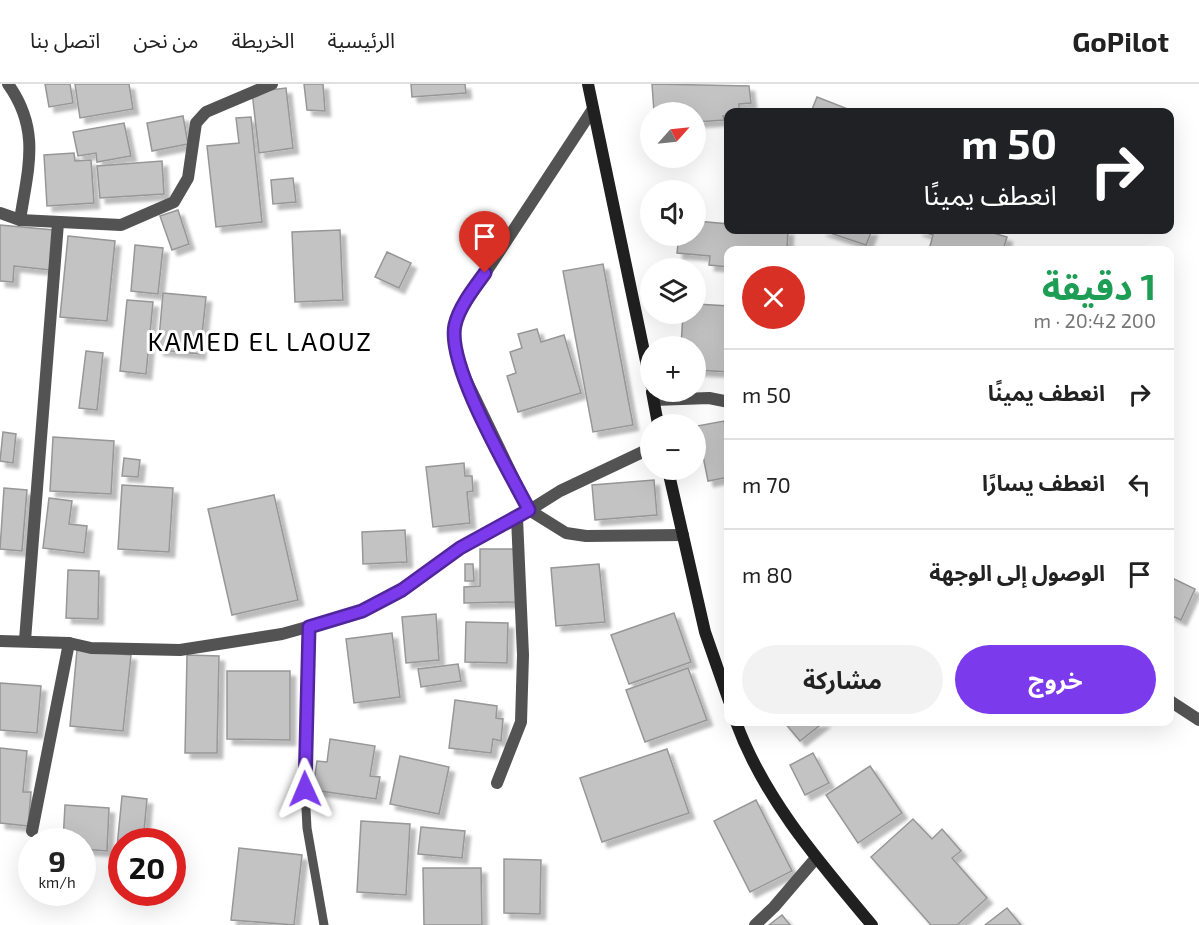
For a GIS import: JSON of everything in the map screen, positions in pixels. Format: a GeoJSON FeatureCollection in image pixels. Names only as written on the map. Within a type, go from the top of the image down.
{"type":"FeatureCollection","features":[{"type":"Feature","properties":{"kind":"main road"},"geometry":{"type":"LineString","coordinates":[[588,84],[641,336]]}},
{"type":"Feature","properties":{"kind":"main road"},"geometry":{"type":"LineString","coordinates":[[670,480],[705,632],[724,687]]}},
{"type":"Feature","properties":{"kind":"main road"},"geometry":{"type":"LineString","coordinates":[[738,726],[764,783],[816,858],[872,925]]}},
{"type":"Feature","properties":{"kind":"street"},"geometry":{"type":"LineString","coordinates":[[8,84],[27,116],[30,135],[30,155],[20,220]]}},
{"type":"Feature","properties":{"kind":"street"},"geometry":{"type":"LineString","coordinates":[[0,213],[20,220],[121,225],[174,202],[188,178],[196,123],[206,112],[272,84]]}},
{"type":"Feature","properties":{"kind":"street"},"geometry":{"type":"LineString","coordinates":[[593,109],[477,285],[455,323],[454,335],[460,367],[529,510],[566,533],[586,536],[683,535]]}},
{"type":"Feature","properties":{"kind":"street"},"geometry":{"type":"LineString","coordinates":[[25,640],[58,223]]}},
{"type":"Feature","properties":{"kind":"street"},"geometry":{"type":"LineString","coordinates":[[706,398],[724,401]]}},
{"type":"Feature","properties":{"kind":"street"},"geometry":{"type":"LineString","coordinates":[[0,641],[69,643],[91,648],[180,650],[282,634],[309,627],[362,611],[402,590],[460,548],[517,519],[560,491],[640,453]]}},
{"type":"Feature","properties":{"kind":"street"},"geometry":{"type":"LineString","coordinates":[[497,783],[521,722],[524,655],[517,519]]}},
{"type":"Feature","properties":{"kind":"street"},"geometry":{"type":"LineString","coordinates":[[33,828],[69,643]]}},
{"type":"Feature","properties":{"kind":"street"},"geometry":{"type":"LineString","coordinates":[[1174,704],[1199,720]]}},
{"type":"Feature","properties":{"kind":"street"},"geometry":{"type":"LineString","coordinates":[[755,925],[774,907],[816,858]]}},
{"type":"Feature","properties":{"kind":"lane"},"geometry":{"type":"LineString","coordinates":[[309,627],[304,770],[306,816],[324,925]]}},
{"type":"Feature","properties":{"kind":"building"},"geometry":{"type":"Polygon","coordinates":[[[45,84],[70,84],[73,103],[49,107],[45,84]]]}},
{"type":"Feature","properties":{"kind":"building"},"geometry":{"type":"Polygon","coordinates":[[[75,84],[129,84],[133,109],[80,118],[75,84]]]}},
{"type":"Feature","properties":{"kind":"building"},"geometry":{"type":"Polygon","coordinates":[[[304,84],[323,84],[325,111],[307,110],[304,84]]]}},
{"type":"Feature","properties":{"kind":"building"},"geometry":{"type":"Polygon","coordinates":[[[411,84],[465,84],[466,93],[412,97],[411,84]]]}},
{"type":"Feature","properties":{"kind":"building"},"geometry":{"type":"Polygon","coordinates":[[[652,84],[749,86],[751,103],[739,104],[739,108],[724,108],[724,120],[706,121],[706,102],[653,102],[652,84]]]}},
{"type":"Feature","properties":{"kind":"building"},"geometry":{"type":"Polygon","coordinates":[[[286,88],[293,148],[259,153],[252,92],[286,88]]]}},
{"type":"Feature","properties":{"kind":"building"},"geometry":{"type":"Polygon","coordinates":[[[817,97],[845,108],[813,108],[817,97]]]}},
{"type":"Feature","properties":{"kind":"building"},"geometry":{"type":"Polygon","coordinates":[[[183,116],[188,144],[152,151],[147,123],[183,116]]]}},
{"type":"Feature","properties":{"kind":"building"},"geometry":{"type":"Polygon","coordinates":[[[251,117],[262,222],[216,227],[207,146],[239,143],[236,118],[251,117]]]}},
{"type":"Feature","properties":{"kind":"building"},"geometry":{"type":"Polygon","coordinates":[[[124,123],[131,156],[97,162],[96,153],[78,156],[73,132],[124,123]]]}},
{"type":"Feature","properties":{"kind":"building"},"geometry":{"type":"Polygon","coordinates":[[[74,153],[75,161],[91,160],[94,203],[47,206],[44,155],[74,153]]]}},
{"type":"Feature","properties":{"kind":"building"},"geometry":{"type":"Polygon","coordinates":[[[162,161],[164,194],[100,198],[97,166],[162,161]]]}},
{"type":"Feature","properties":{"kind":"building"},"geometry":{"type":"Polygon","coordinates":[[[293,178],[296,202],[273,204],[271,180],[293,178]]]}},
{"type":"Feature","properties":{"kind":"building"},"geometry":{"type":"Polygon","coordinates":[[[178,210],[189,244],[172,250],[160,216],[178,210]]]}},
{"type":"Feature","properties":{"kind":"building"},"geometry":{"type":"Polygon","coordinates":[[[706,222],[724,224],[724,234],[788,234],[787,246],[724,246],[724,266],[709,265],[710,256],[677,253],[678,246],[706,246],[706,222]]]}},
{"type":"Feature","properties":{"kind":"building"},"geometry":{"type":"Polygon","coordinates":[[[0,225],[54,230],[50,270],[14,266],[13,282],[0,281],[0,225]]]}},
{"type":"Feature","properties":{"kind":"building"},"geometry":{"type":"Polygon","coordinates":[[[340,230],[343,300],[295,302],[292,232],[340,230]]]}},
{"type":"Feature","properties":{"kind":"building"},"geometry":{"type":"Polygon","coordinates":[[[833,234],[870,234],[866,245],[833,234]]]}},
{"type":"Feature","properties":{"kind":"building"},"geometry":{"type":"Polygon","coordinates":[[[930,234],[997,234],[1007,237],[1004,246],[930,246],[933,235],[930,234]]]}},
{"type":"Feature","properties":{"kind":"building"},"geometry":{"type":"Polygon","coordinates":[[[68,236],[115,241],[107,321],[60,317],[68,236]]]}},
{"type":"Feature","properties":{"kind":"building"},"geometry":{"type":"Polygon","coordinates":[[[135,245],[163,248],[158,294],[131,291],[135,245]]]}},
{"type":"Feature","properties":{"kind":"building"},"geometry":{"type":"Polygon","coordinates":[[[387,252],[411,263],[399,288],[375,277],[387,252]]]}},
{"type":"Feature","properties":{"kind":"building"},"geometry":{"type":"Polygon","coordinates":[[[603,264],[633,425],[593,432],[563,271],[603,264]]]}},
{"type":"Feature","properties":{"kind":"building"},"geometry":{"type":"Polygon","coordinates":[[[163,293],[206,297],[200,354],[158,350],[163,293]]]}},
{"type":"Feature","properties":{"kind":"building"},"geometry":{"type":"Polygon","coordinates":[[[127,300],[153,302],[146,374],[120,371],[127,300]]]}},
{"type":"Feature","properties":{"kind":"building"},"geometry":{"type":"Polygon","coordinates":[[[706,305],[724,306],[724,372],[706,371],[706,336],[682,336],[682,324],[706,324],[706,305]]]}},
{"type":"Feature","properties":{"kind":"building"},"geometry":{"type":"Polygon","coordinates":[[[537,329],[541,342],[564,335],[581,393],[518,412],[507,376],[516,373],[510,352],[522,348],[518,334],[537,329]]]}},
{"type":"Feature","properties":{"kind":"building"},"geometry":{"type":"Polygon","coordinates":[[[86,351],[103,353],[97,410],[79,408],[86,351]]]}},
{"type":"Feature","properties":{"kind":"building"},"geometry":{"type":"Polygon","coordinates":[[[724,421],[724,478],[708,481],[706,424],[724,421]]]}},
{"type":"Feature","properties":{"kind":"building"},"geometry":{"type":"Polygon","coordinates":[[[3,432],[16,434],[13,463],[0,461],[3,432]]]}},
{"type":"Feature","properties":{"kind":"building"},"geometry":{"type":"Polygon","coordinates":[[[53,437],[114,441],[111,494],[50,491],[53,437]]]}},
{"type":"Feature","properties":{"kind":"building"},"geometry":{"type":"Polygon","coordinates":[[[124,458],[140,460],[138,477],[122,476],[124,458]]]}},
{"type":"Feature","properties":{"kind":"building"},"geometry":{"type":"Polygon","coordinates":[[[464,463],[465,476],[472,476],[473,491],[467,492],[470,523],[433,527],[426,467],[464,463]]]}},
{"type":"Feature","properties":{"kind":"building"},"geometry":{"type":"Polygon","coordinates":[[[654,480],[657,515],[595,520],[592,485],[654,480]]]}},
{"type":"Feature","properties":{"kind":"building"},"geometry":{"type":"Polygon","coordinates":[[[122,485],[173,488],[169,552],[118,549],[122,485]]]}},
{"type":"Feature","properties":{"kind":"building"},"geometry":{"type":"Polygon","coordinates":[[[4,488],[27,490],[22,551],[0,549],[4,488]]]}},
{"type":"Feature","properties":{"kind":"building"},"geometry":{"type":"Polygon","coordinates":[[[274,495],[298,600],[232,615],[208,509],[274,495]]]}},
{"type":"Feature","properties":{"kind":"building"},"geometry":{"type":"Polygon","coordinates":[[[49,498],[72,501],[69,524],[87,526],[84,553],[43,548],[49,498]]]}},
{"type":"Feature","properties":{"kind":"building"},"geometry":{"type":"Polygon","coordinates":[[[405,530],[407,562],[363,564],[362,532],[405,530]]]}},
{"type":"Feature","properties":{"kind":"building"},"geometry":{"type":"Polygon","coordinates":[[[480,549],[514,549],[516,602],[464,603],[464,587],[480,586],[480,549]]]}},
{"type":"Feature","properties":{"kind":"building"},"geometry":{"type":"Polygon","coordinates":[[[465,564],[473,564],[474,581],[465,581],[465,564]]]}},
{"type":"Feature","properties":{"kind":"building"},"geometry":{"type":"Polygon","coordinates":[[[599,564],[605,622],[556,626],[551,568],[599,564]]]}},
{"type":"Feature","properties":{"kind":"building"},"geometry":{"type":"Polygon","coordinates":[[[68,570],[99,571],[98,619],[66,618],[68,570]]]}},
{"type":"Feature","properties":{"kind":"building"},"geometry":{"type":"Polygon","coordinates":[[[1174,579],[1195,589],[1181,620],[1174,617],[1174,579]]]}},
{"type":"Feature","properties":{"kind":"building"},"geometry":{"type":"Polygon","coordinates":[[[674,613],[691,662],[629,684],[611,635],[674,613]]]}},
{"type":"Feature","properties":{"kind":"building"},"geometry":{"type":"Polygon","coordinates":[[[436,614],[439,660],[406,663],[402,617],[436,614]]]}},
{"type":"Feature","properties":{"kind":"building"},"geometry":{"type":"Polygon","coordinates":[[[466,622],[508,623],[507,663],[465,662],[466,622]]]}},
{"type":"Feature","properties":{"kind":"building"},"geometry":{"type":"Polygon","coordinates":[[[392,633],[400,697],[354,703],[346,639],[392,633]]]}},
{"type":"Feature","properties":{"kind":"building"},"geometry":{"type":"Polygon","coordinates":[[[77,650],[131,655],[123,731],[70,726],[77,650]]]}},
{"type":"Feature","properties":{"kind":"building"},"geometry":{"type":"Polygon","coordinates":[[[187,655],[219,656],[217,753],[185,753],[187,655]]]}},
{"type":"Feature","properties":{"kind":"building"},"geometry":{"type":"Polygon","coordinates":[[[458,664],[461,681],[421,687],[418,669],[458,664]]]}},
{"type":"Feature","properties":{"kind":"building"},"geometry":{"type":"Polygon","coordinates":[[[688,668],[707,720],[645,742],[626,690],[688,668]]]}},
{"type":"Feature","properties":{"kind":"building"},"geometry":{"type":"Polygon","coordinates":[[[227,671],[290,671],[290,740],[227,739],[227,671]]]}},
{"type":"Feature","properties":{"kind":"building"},"geometry":{"type":"Polygon","coordinates":[[[0,683],[41,686],[37,733],[0,730],[0,683]]]}},
{"type":"Feature","properties":{"kind":"building"},"geometry":{"type":"Polygon","coordinates":[[[455,700],[497,706],[496,718],[503,719],[501,741],[493,739],[491,753],[449,748],[455,700]]]}},
{"type":"Feature","properties":{"kind":"building"},"geometry":{"type":"Polygon","coordinates":[[[787,726],[819,726],[800,741],[787,726]]]}},
{"type":"Feature","properties":{"kind":"building"},"geometry":{"type":"Polygon","coordinates":[[[330,739],[375,746],[370,776],[380,777],[376,799],[313,790],[317,761],[327,762],[330,739]]]}},
{"type":"Feature","properties":{"kind":"building"},"geometry":{"type":"Polygon","coordinates":[[[0,748],[27,751],[23,792],[31,792],[28,826],[0,823],[0,748]]]}},
{"type":"Feature","properties":{"kind":"building"},"geometry":{"type":"Polygon","coordinates":[[[667,749],[689,813],[602,842],[580,778],[667,749]]]}},
{"type":"Feature","properties":{"kind":"building"},"geometry":{"type":"Polygon","coordinates":[[[813,753],[829,783],[805,795],[790,765],[813,753]]]}},
{"type":"Feature","properties":{"kind":"building"},"geometry":{"type":"Polygon","coordinates":[[[400,756],[449,767],[439,814],[390,804],[400,756]]]}},
{"type":"Feature","properties":{"kind":"building"},"geometry":{"type":"Polygon","coordinates":[[[870,766],[902,813],[858,843],[826,795],[870,766]]]}},
{"type":"Feature","properties":{"kind":"building"},"geometry":{"type":"Polygon","coordinates":[[[122,796],[147,799],[144,828],[119,828],[122,796]]]}},
{"type":"Feature","properties":{"kind":"building"},"geometry":{"type":"Polygon","coordinates":[[[756,800],[792,871],[750,892],[714,821],[756,800]]]}},
{"type":"Feature","properties":{"kind":"building"},"geometry":{"type":"Polygon","coordinates":[[[65,805],[109,808],[107,851],[96,850],[96,828],[64,828],[65,805]]]}},
{"type":"Feature","properties":{"kind":"building"},"geometry":{"type":"Polygon","coordinates":[[[913,819],[932,839],[942,829],[961,851],[952,858],[987,898],[957,925],[931,925],[871,857],[913,819]]]}},
{"type":"Feature","properties":{"kind":"building"},"geometry":{"type":"Polygon","coordinates":[[[361,821],[410,824],[406,895],[357,892],[361,821]]]}},
{"type":"Feature","properties":{"kind":"building"},"geometry":{"type":"Polygon","coordinates":[[[421,827],[465,831],[462,858],[418,854],[421,827]]]}},
{"type":"Feature","properties":{"kind":"building"},"geometry":{"type":"Polygon","coordinates":[[[239,848],[302,855],[294,925],[231,920],[239,848]]]}},
{"type":"Feature","properties":{"kind":"building"},"geometry":{"type":"Polygon","coordinates":[[[504,859],[541,860],[540,914],[504,913],[504,859]]]}},
{"type":"Feature","properties":{"kind":"building"},"geometry":{"type":"Polygon","coordinates":[[[423,868],[481,868],[482,925],[424,925],[423,868]]]}},
{"type":"Feature","properties":{"kind":"building"},"geometry":{"type":"Polygon","coordinates":[[[1007,908],[1021,925],[985,925],[1007,908]]]}},
{"type":"Feature","properties":{"kind":"building"},"geometry":{"type":"Polygon","coordinates":[[[782,915],[790,925],[769,925],[782,915]]]}},
{"type":"Feature","properties":{"kind":"district","name":"KAMED EL LAOUZ"},"geometry":{"type":"Point","coordinates":[260,340]}},
{"type":"Feature","properties":{"kind":"route"},"geometry":{"type":"LineString","coordinates":[[305,789],[309,627],[362,611],[402,590],[460,548],[517,519],[529,510],[473,399],[460,367],[456,349],[455,323],[485,273]]}}]}
